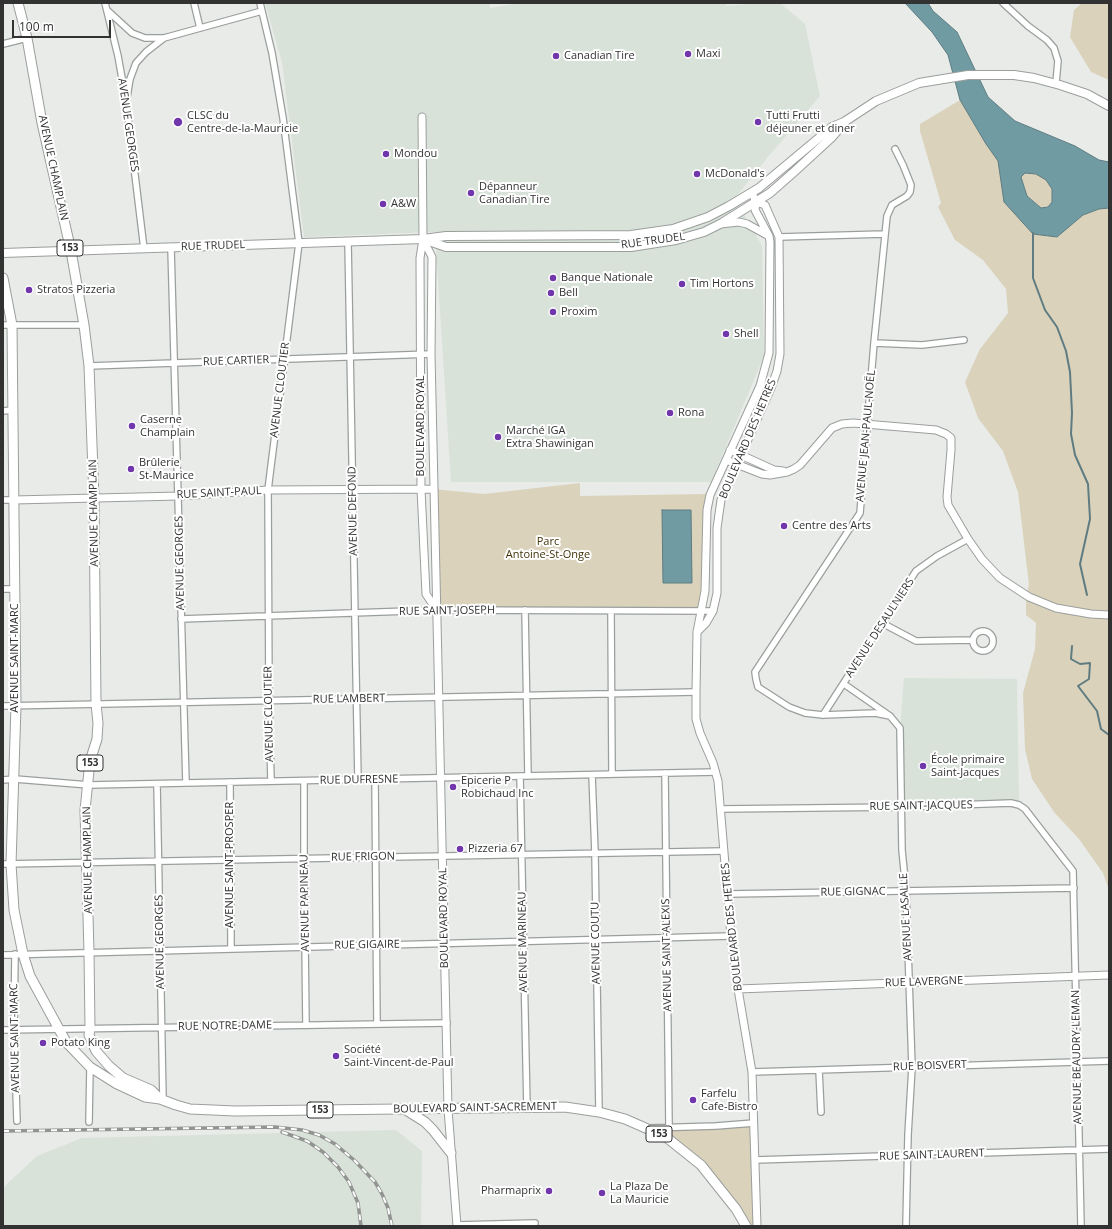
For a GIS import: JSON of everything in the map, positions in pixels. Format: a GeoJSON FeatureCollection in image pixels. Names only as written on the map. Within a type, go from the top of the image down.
{"type":"FeatureCollection","features":[{"type":"Feature","properties":{"kind":"main road","name":"AVENUE CHAMPLAIN"},"geometry":{"type":"LineString","coordinates":[[18,3],[27,38],[42,122],[71,251],[84,325],[89,366],[94,498],[96,704],[98,723],[97,739],[90,762],[86,810],[90,1028]]}},
{"type":"Feature","properties":{"kind":"main road","name":"RUE TRUDEL"},"geometry":{"type":"LineString","coordinates":[[3,253],[348,242],[423,239],[446,236],[631,235],[673,228],[701,219],[729,206],[752,193],[777,174],[832,127],[844,122],[876,101],[919,83],[968,75],[1008,75],[1056,83]]}},
{"type":"Feature","properties":{"kind":"main road"},"geometry":{"type":"LineString","coordinates":[[1056,83],[1087,94],[1109,106]]}},
{"type":"Feature","properties":{"kind":"main road","name":"RUE TRUDEL"},"geometry":{"type":"LineString","coordinates":[[423,239],[446,247],[631,247],[676,240],[704,232],[720,224],[770,193],[795,172],[832,136],[844,122]]}},
{"type":"Feature","properties":{"kind":"main road","name":"AVENUE SAINT-MARC"},"geometry":{"type":"LineString","coordinates":[[3,278],[8,325],[13,410],[16,706],[15,779],[7,864],[19,954],[59,1029]]}},
{"type":"Feature","properties":{"kind":"main road","name":"BOULEVARD SAINT-SACREMENT"},"geometry":{"type":"LineString","coordinates":[[90,1028],[89,1035],[96,1051],[109,1066],[122,1078],[151,1090],[161,1099]]}},
{"type":"Feature","properties":{"kind":"main road","name":"BOULEVARD SAINT-SACREMENT"},"geometry":{"type":"LineString","coordinates":[[59,1029],[66,1042],[90,1067],[117,1084],[145,1097],[161,1099],[190,1109],[221,1111],[565,1107],[599,1112],[625,1119],[666,1137],[701,1165],[736,1210],[746,1226]]}},
{"type":"Feature","properties":{"kind":"main road"},"geometry":{"type":"LineString","coordinates":[[405,1110],[425,1122],[451,1153]]}},
{"type":"Feature","properties":{"kind":"street","name":"AVENUE GEORGES"},"geometry":{"type":"LineString","coordinates":[[105,3],[108,10],[118,56],[126,101],[144,249]]}},
{"type":"Feature","properties":{"kind":"street"},"geometry":{"type":"LineString","coordinates":[[194,3],[200,28]]}},
{"type":"Feature","properties":{"kind":"street","name":"AVENUE CLOUTIER"},"geometry":{"type":"LineString","coordinates":[[260,3],[272,53],[282,111],[299,243],[268,490],[270,781]]}},
{"type":"Feature","properties":{"kind":"street"},"geometry":{"type":"LineString","coordinates":[[1003,3],[1022,21],[1047,40],[1054,48],[1057,55],[1058,64],[1056,83]]}},
{"type":"Feature","properties":{"kind":"street"},"geometry":{"type":"LineString","coordinates":[[108,10],[132,33],[146,38],[164,38],[262,11]]}},
{"type":"Feature","properties":{"kind":"street"},"geometry":{"type":"LineString","coordinates":[[3,44],[27,38]]}},
{"type":"Feature","properties":{"kind":"street"},"geometry":{"type":"LineString","coordinates":[[126,101],[130,79],[136,63],[146,52],[164,38]]}},
{"type":"Feature","properties":{"kind":"street","name":"BOULEVARD ROYAL"},"geometry":{"type":"LineString","coordinates":[[422,117],[423,239],[420,258],[421,489],[426,594],[437,610]]}},
{"type":"Feature","properties":{"kind":"street","name":"AVENUE JEAN-PAUL-NOËL"},"geometry":{"type":"LineString","coordinates":[[890,716],[875,713],[823,715],[805,713],[789,707],[758,686],[755,672],[860,513],[874,343],[882,274],[884,234],[887,216],[892,205],[907,196],[910,192],[911,186],[904,165],[895,149]]}},
{"type":"Feature","properties":{"kind":"street","name":"BOULEVARD DES HETRES"},"geometry":{"type":"LineString","coordinates":[[752,193],[756,202],[755,210],[769,236],[769,353],[760,386],[710,495],[707,510],[705,591],[698,632],[696,719],[718,780],[731,936],[752,1072],[757,1226]]}},
{"type":"Feature","properties":{"kind":"street","name":"BOULEVARD DES HETRES"},"geometry":{"type":"LineString","coordinates":[[698,632],[706,623],[713,611],[717,593],[716,528],[721,500],[771,388],[779,360],[779,237],[765,204],[756,202]]}},
{"type":"Feature","properties":{"kind":"street"},"geometry":{"type":"LineString","coordinates":[[720,224],[739,222],[747,224],[769,236]]}},
{"type":"Feature","properties":{"kind":"street"},"geometry":{"type":"LineString","coordinates":[[779,237],[884,234]]}},
{"type":"Feature","properties":{"kind":"street","name":"BOULEVARD ROYAL"},"geometry":{"type":"LineString","coordinates":[[423,239],[432,257],[431,354],[448,1109],[457,1226]]}},
{"type":"Feature","properties":{"kind":"street","name":"AVENUE DEFOND"},"geometry":{"type":"LineString","coordinates":[[348,242],[358,780]]}},
{"type":"Feature","properties":{"kind":"street","name":"AVENUE GEORGES"},"geometry":{"type":"LineString","coordinates":[[171,248],[186,783]]}},
{"type":"Feature","properties":{"kind":"street"},"geometry":{"type":"LineString","coordinates":[[8,325],[84,325]]}},
{"type":"Feature","properties":{"kind":"street"},"geometry":{"type":"LineString","coordinates":[[874,343],[922,345],[964,340]]}},
{"type":"Feature","properties":{"kind":"street","name":"RUE CARTIER"},"geometry":{"type":"LineString","coordinates":[[89,366],[431,354]]}},
{"type":"Feature","properties":{"kind":"street"},"geometry":{"type":"LineString","coordinates":[[3,411],[13,410]]}},
{"type":"Feature","properties":{"kind":"street"},"geometry":{"type":"LineString","coordinates":[[726,460],[762,474],[770,475],[787,472],[800,465],[832,428],[842,424],[867,424],[936,430],[946,434],[951,438],[947,497],[948,505],[982,559],[1000,578],[1029,598],[1056,608],[1091,614],[1109,615]]}},
{"type":"Feature","properties":{"kind":"street"},"geometry":{"type":"LineString","coordinates":[[730,450],[774,470],[787,472]]}},
{"type":"Feature","properties":{"kind":"street","name":"RUE SAINT-PAUL"},"geometry":{"type":"LineString","coordinates":[[3,500],[179,496],[268,490],[434,489]]}},
{"type":"Feature","properties":{"kind":"street","name":"AVENUE DESAULNIERS"},"geometry":{"type":"LineString","coordinates":[[823,715],[916,571],[937,556],[968,539]]}},
{"type":"Feature","properties":{"kind":"street"},"geometry":{"type":"LineString","coordinates":[[3,589],[15,589]]}},
{"type":"Feature","properties":{"kind":"street","name":"RUE SAINT-JOSEPH"},"geometry":{"type":"LineString","coordinates":[[181,619],[437,610],[713,611]]}},
{"type":"Feature","properties":{"kind":"street"},"geometry":{"type":"LineString","coordinates":[[525,610],[528,776]]}},
{"type":"Feature","properties":{"kind":"street"},"geometry":{"type":"LineString","coordinates":[[611,611],[612,774]]}},
{"type":"Feature","properties":{"kind":"street"},"geometry":{"type":"LineString","coordinates":[[882,623],[916,641],[972,640]]}},
{"type":"Feature","properties":{"kind":"street","name":"AVENUE LASALLE"},"geometry":{"type":"LineString","coordinates":[[844,684],[890,716],[900,728],[902,850],[906,890],[912,1067],[908,1135],[906,1226]]}},
{"type":"Feature","properties":{"kind":"street","name":"RUE LAMBERT"},"geometry":{"type":"LineString","coordinates":[[3,706],[696,692]]}},
{"type":"Feature","properties":{"kind":"street","name":"RUE DUFRESNE"},"geometry":{"type":"LineString","coordinates":[[3,780],[15,779],[89,785],[716,772]]}},
{"type":"Feature","properties":{"kind":"street","name":"AVENUE SAINT-ALEXIS"},"geometry":{"type":"LineString","coordinates":[[665,773],[669,1127],[666,1137]]}},
{"type":"Feature","properties":{"kind":"street","name":"AVENUE COUTU"},"geometry":{"type":"LineString","coordinates":[[592,775],[595,853],[599,1112]]}},
{"type":"Feature","properties":{"kind":"street","name":"AVENUE MARINEAU"},"geometry":{"type":"LineString","coordinates":[[520,776],[527,1108]]}},
{"type":"Feature","properties":{"kind":"street"},"geometry":{"type":"LineString","coordinates":[[375,779],[377,1024]]}},
{"type":"Feature","properties":{"kind":"street","name":"AVENUE PAPINEAU"},"geometry":{"type":"LineString","coordinates":[[304,781],[306,1025]]}},
{"type":"Feature","properties":{"kind":"street","name":"AVENUE SAINT-PROSPER"},"geometry":{"type":"LineString","coordinates":[[230,782],[231,949]]}},
{"type":"Feature","properties":{"kind":"street","name":"AVENUE GEORGES"},"geometry":{"type":"LineString","coordinates":[[157,784],[162,1027],[161,1099]]}},
{"type":"Feature","properties":{"kind":"street","name":"RUE SAINT-JACQUES"},"geometry":{"type":"LineString","coordinates":[[720,809],[1019,805],[1026,810],[1073,871],[1074,888]]}},
{"type":"Feature","properties":{"kind":"street","name":"RUE FRIGON"},"geometry":{"type":"LineString","coordinates":[[7,864],[723,851]]}},
{"type":"Feature","properties":{"kind":"street","name":"RUE GIGNAC"},"geometry":{"type":"LineString","coordinates":[[728,894],[1074,888]]}},
{"type":"Feature","properties":{"kind":"street","name":"AVENUE BEAUDRY-LEMAN"},"geometry":{"type":"LineString","coordinates":[[1074,888],[1081,1226]]}},
{"type":"Feature","properties":{"kind":"street","name":"RUE GIGAIRE"},"geometry":{"type":"LineString","coordinates":[[3,954],[731,936]]}},
{"type":"Feature","properties":{"kind":"street","name":"AVENUE SAINT-MARC"},"geometry":{"type":"LineString","coordinates":[[17,1121],[14,1030],[19,954]]}},
{"type":"Feature","properties":{"kind":"street","name":"RUE LAVERGNE"},"geometry":{"type":"LineString","coordinates":[[738,989],[1109,975]]}},
{"type":"Feature","properties":{"kind":"street","name":"RUE NOTRE-DAME"},"geometry":{"type":"LineString","coordinates":[[3,1030],[447,1023]]}},
{"type":"Feature","properties":{"kind":"street","name":"RUE BOISVERT"},"geometry":{"type":"LineString","coordinates":[[752,1072],[1109,1061]]}},
{"type":"Feature","properties":{"kind":"street"},"geometry":{"type":"LineString","coordinates":[[89,1122],[90,1067]]}},
{"type":"Feature","properties":{"kind":"street"},"geometry":{"type":"LineString","coordinates":[[819,1070],[821,1112]]}},
{"type":"Feature","properties":{"kind":"street"},"geometry":{"type":"LineString","coordinates":[[646,1128],[754,1123]]}},
{"type":"Feature","properties":{"kind":"street","name":"RUE SAINT-LAURENT"},"geometry":{"type":"LineString","coordinates":[[755,1160],[1109,1149]]}},
{"type":"Feature","properties":{"kind":"street"},"geometry":{"type":"LineString","coordinates":[[457,1226],[535,1223]]}},
{"type":"Feature","properties":{"kind":"shaded area"},"geometry":{"type":"Polygon","coordinates":[[[265,3],[490,3],[490,8],[520,3],[725,3],[727,6],[780,3],[805,24],[820,96],[735,198],[762,246],[764,356],[711,482],[451,482],[435,232],[304,237],[282,62],[265,3]]]}},
{"type":"Feature","properties":{"kind":"shaded area"},"geometry":{"type":"Polygon","coordinates":[[[904,678],[1017,679],[1019,805],[901,807],[900,728],[904,678]]]}},
{"type":"Feature","properties":{"kind":"shaded area"},"geometry":{"type":"Polygon","coordinates":[[[396,1130],[422,1151],[421,1226],[3,1226],[3,1189],[8,1183],[37,1156],[82,1138],[396,1130]]]}},
{"type":"Feature","properties":{"kind":"green space"},"geometry":{"type":"Polygon","coordinates":[[[1082,3],[1109,3],[1109,80],[1091,72],[1070,37],[1074,10],[1082,3]]]}},
{"type":"Feature","properties":{"kind":"green space"},"geometry":{"type":"Polygon","coordinates":[[[960,100],[998,161],[1004,202],[1057,237],[1083,215],[1099,209],[1109,208],[1109,890],[1103,873],[1079,839],[1054,812],[1032,779],[1025,749],[1023,693],[1035,649],[1036,623],[1026,615],[1026,596],[1029,585],[1018,492],[1003,451],[978,418],[965,382],[980,349],[1008,313],[1006,289],[983,260],[955,240],[938,207],[941,203],[920,131],[920,124],[960,100]]]}},
{"type":"Feature","properties":{"kind":"green space"},"geometry":{"type":"Polygon","coordinates":[[[1025,173],[1036,174],[1046,179],[1052,189],[1052,202],[1048,207],[1041,208],[1027,196],[1021,177],[1025,173]]]}},
{"type":"Feature","properties":{"kind":"green space","name":"Parc Antoine-St-Onge"},"geometry":{"type":"Polygon","coordinates":[[[580,483],[580,496],[708,494],[702,611],[437,610],[432,489],[484,494],[580,483]]]}},
{"type":"Feature","properties":{"kind":"green space"},"geometry":{"type":"Polygon","coordinates":[[[754,1123],[757,1226],[746,1226],[701,1165],[666,1137],[669,1127],[754,1123]]]}},
{"type":"Feature","properties":{"kind":"water"},"geometry":{"type":"Polygon","coordinates":[[[905,3],[928,3],[933,11],[957,32],[988,97],[1015,121],[1075,146],[1099,160],[1109,162],[1109,208],[1099,209],[1083,215],[1057,237],[1033,234],[1004,202],[998,161],[960,100],[948,55],[932,32],[905,3]],[[1025,173],[1021,177],[1027,196],[1041,208],[1048,207],[1052,202],[1052,189],[1046,180],[1036,174],[1025,173]]]}},
{"type":"Feature","properties":{"kind":"water"},"geometry":{"type":"Polygon","coordinates":[[[662,510],[691,510],[692,583],[663,583],[662,510]]]}},
{"type":"Feature","properties":{"kind":"waterway"},"geometry":{"type":"LineString","coordinates":[[1033,233],[1033,278],[1045,310],[1057,327],[1066,351],[1070,372],[1072,413],[1071,434],[1075,455],[1088,484],[1090,519],[1080,564],[1087,595]]}},
{"type":"Feature","properties":{"kind":"waterway"},"geometry":{"type":"LineString","coordinates":[[1072,646],[1071,659],[1080,664],[1090,663],[1089,679],[1078,686],[1097,711],[1101,729],[1109,735]]}},
{"type":"Feature","properties":{"kind":"railway"},"geometry":{"type":"LineString","coordinates":[[3,1131],[275,1127],[302,1130],[319,1135],[335,1144],[354,1160],[375,1182],[388,1208],[392,1226]]}},
{"type":"Feature","properties":{"kind":"railway"},"geometry":{"type":"LineString","coordinates":[[282,1132],[307,1141],[323,1152],[338,1167],[349,1182],[358,1203],[361,1226]]}},
{"type":"Feature","properties":{"kind":"place","name":"Maxi"},"geometry":{"type":"Point","coordinates":[688,54]}},
{"type":"Feature","properties":{"kind":"place","name":"Canadian Tire"},"geometry":{"type":"Point","coordinates":[556,56]}},
{"type":"Feature","properties":{"kind":"place","name":"CLSC du Centre-de-la-Mauricie"},"geometry":{"type":"Point","coordinates":[178,122]}},
{"type":"Feature","properties":{"kind":"place","name":"Tutti Frutti déjeuner et diner"},"geometry":{"type":"Point","coordinates":[758,122]}},
{"type":"Feature","properties":{"kind":"place","name":"Mondou"},"geometry":{"type":"Point","coordinates":[386,154]}},
{"type":"Feature","properties":{"kind":"place","name":"McDonald's"},"geometry":{"type":"Point","coordinates":[697,174]}},
{"type":"Feature","properties":{"kind":"place","name":"Dépanneur Canadian Tire"},"geometry":{"type":"Point","coordinates":[471,193]}},
{"type":"Feature","properties":{"kind":"place","name":"A&W"},"geometry":{"type":"Point","coordinates":[383,204]}},
{"type":"Feature","properties":{"kind":"place","name":"Banque Nationale"},"geometry":{"type":"Point","coordinates":[553,278]}},
{"type":"Feature","properties":{"kind":"place","name":"Tim Hortons"},"geometry":{"type":"Point","coordinates":[682,284]}},
{"type":"Feature","properties":{"kind":"place","name":"Stratos Pizzeria"},"geometry":{"type":"Point","coordinates":[29,290]}},
{"type":"Feature","properties":{"kind":"place","name":"Bell"},"geometry":{"type":"Point","coordinates":[551,293]}},
{"type":"Feature","properties":{"kind":"place","name":"Proxim"},"geometry":{"type":"Point","coordinates":[553,312]}},
{"type":"Feature","properties":{"kind":"place","name":"Shell"},"geometry":{"type":"Point","coordinates":[726,334]}},
{"type":"Feature","properties":{"kind":"place","name":"Rona"},"geometry":{"type":"Point","coordinates":[670,413]}},
{"type":"Feature","properties":{"kind":"place","name":"Caserne Champlain"},"geometry":{"type":"Point","coordinates":[132,426]}},
{"type":"Feature","properties":{"kind":"place","name":"Marché IGA Extra Shawinigan"},"geometry":{"type":"Point","coordinates":[498,437]}},
{"type":"Feature","properties":{"kind":"place","name":"Brûlerie St-Maurice"},"geometry":{"type":"Point","coordinates":[131,469]}},
{"type":"Feature","properties":{"kind":"place","name":"Centre des Arts"},"geometry":{"type":"Point","coordinates":[784,526]}},
{"type":"Feature","properties":{"kind":"place","name":"École primaire Saint-Jacques"},"geometry":{"type":"Point","coordinates":[923,766]}},
{"type":"Feature","properties":{"kind":"place","name":"Epicerie P Robichaud Inc"},"geometry":{"type":"Point","coordinates":[453,787]}},
{"type":"Feature","properties":{"kind":"place","name":"Pizzeria 67"},"geometry":{"type":"Point","coordinates":[460,849]}},
{"type":"Feature","properties":{"kind":"place","name":"Potato King"},"geometry":{"type":"Point","coordinates":[43,1043]}},
{"type":"Feature","properties":{"kind":"place","name":"Société Saint-Vincent-de-Paul"},"geometry":{"type":"Point","coordinates":[336,1056]}},
{"type":"Feature","properties":{"kind":"place","name":"Farfelu Cafe-Bistro"},"geometry":{"type":"Point","coordinates":[693,1100]}},
{"type":"Feature","properties":{"kind":"place","name":"Pharmaprix"},"geometry":{"type":"Point","coordinates":[549,1191]}},
{"type":"Feature","properties":{"kind":"place","name":"La Plaza De La Mauricie"},"geometry":{"type":"Point","coordinates":[602,1193]}}]}
